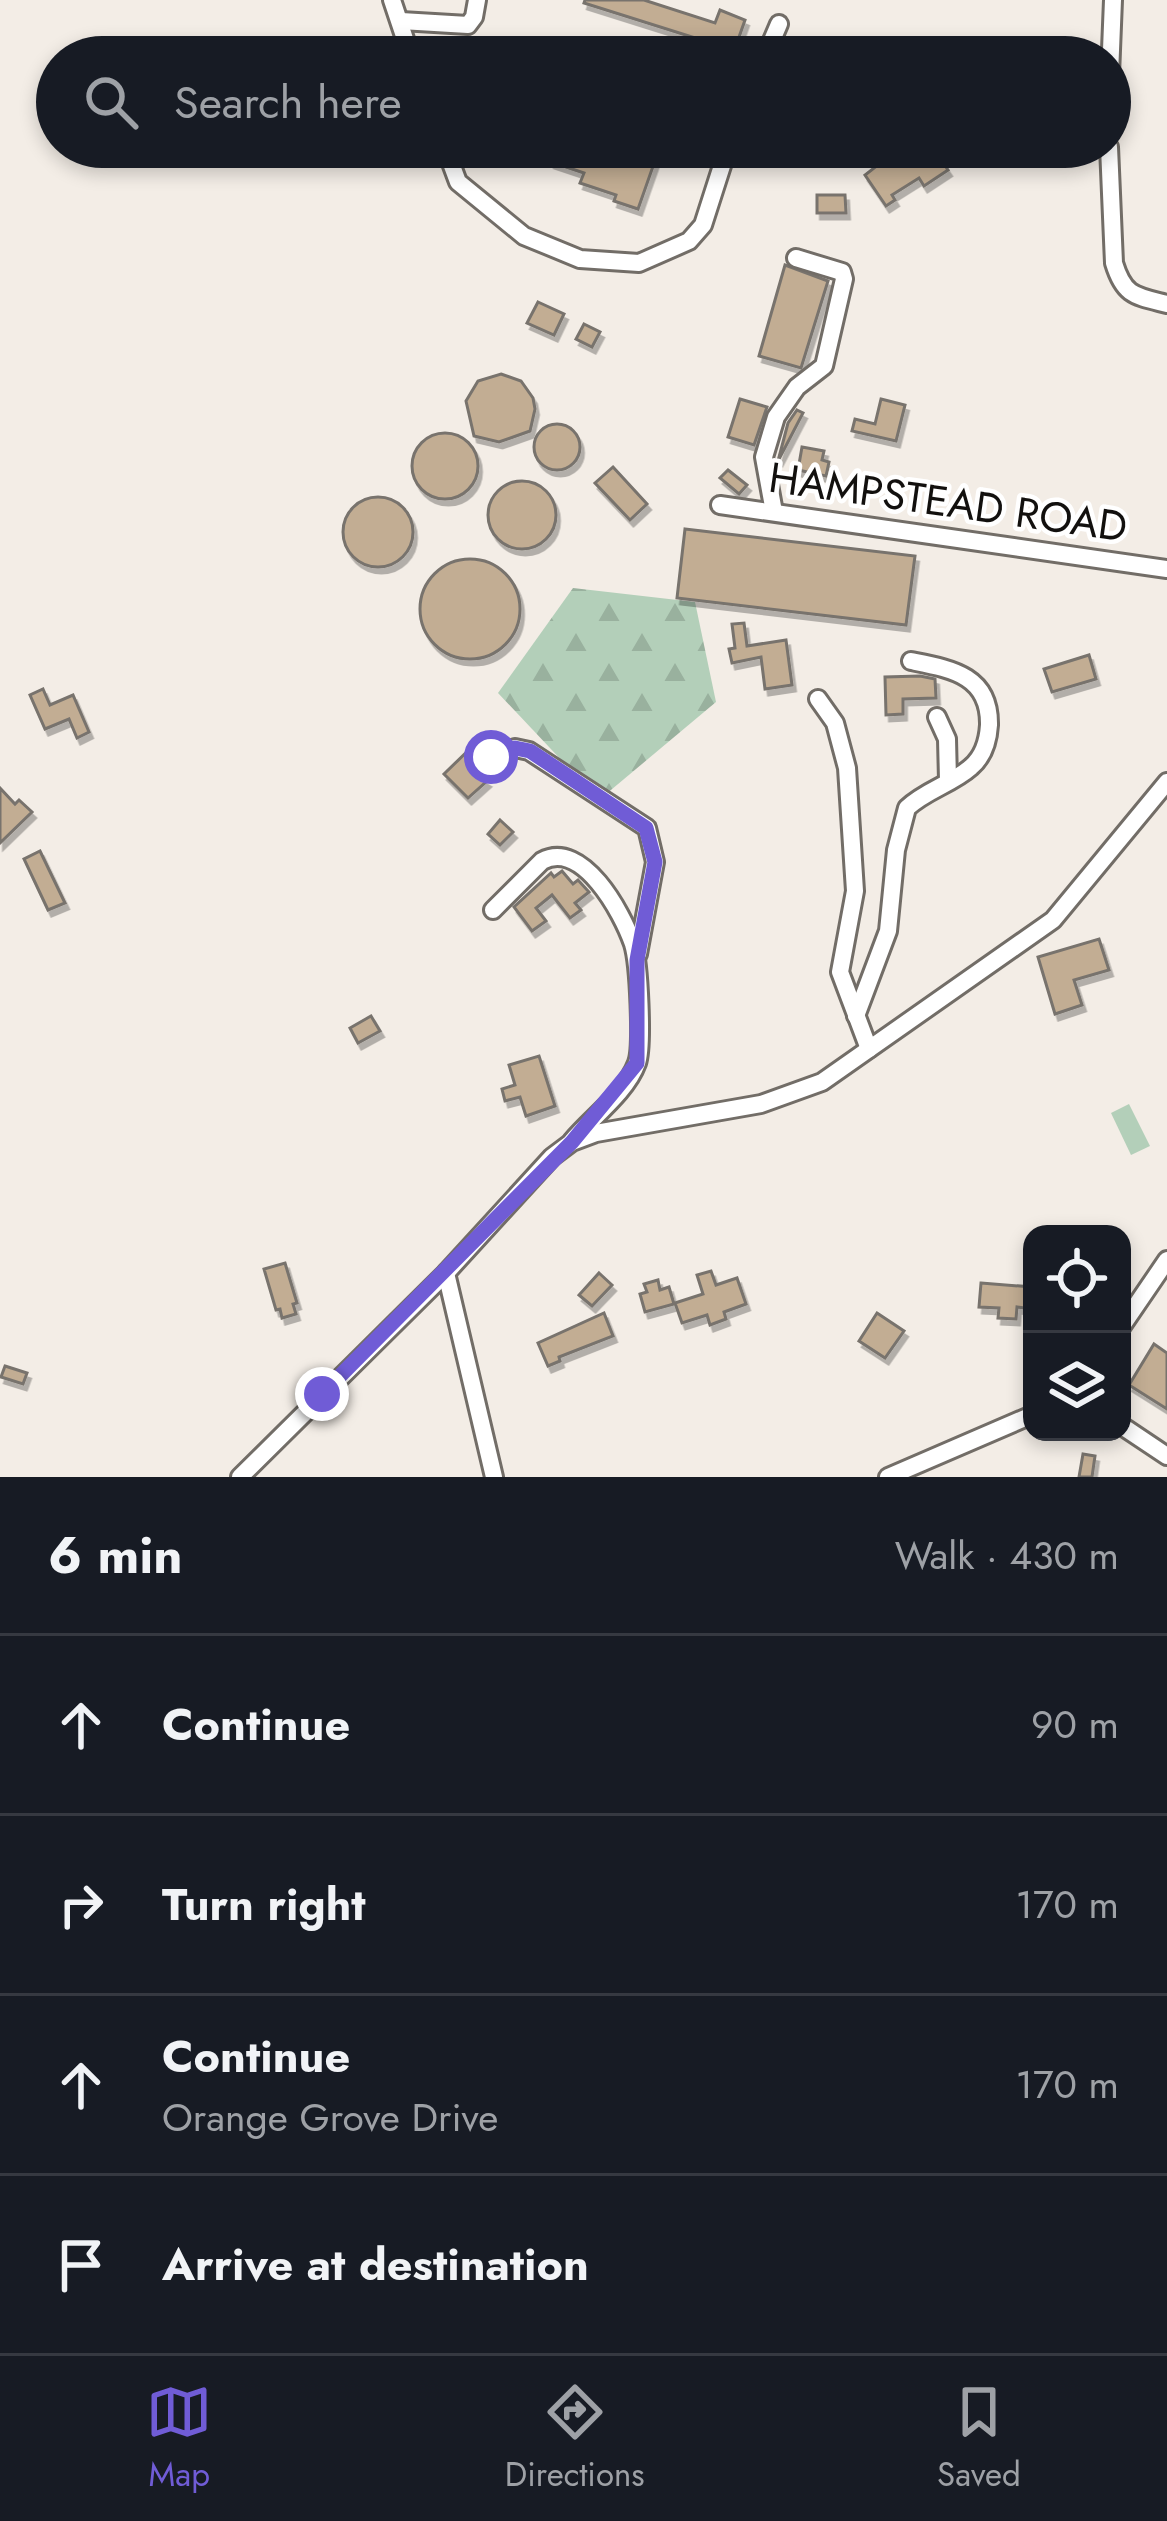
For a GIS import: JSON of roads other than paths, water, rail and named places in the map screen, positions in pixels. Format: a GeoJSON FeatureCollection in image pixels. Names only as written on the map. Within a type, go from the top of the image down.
{"type":"FeatureCollection","features":[{"type":"Feature","properties":{"kind":"street"},"geometry":{"type":"LineString","coordinates":[[392,0],[405,36]]}},
{"type":"Feature","properties":{"kind":"street"},"geometry":{"type":"LineString","coordinates":[[401,21],[468,25],[477,0]]}},
{"type":"Feature","properties":{"kind":"street"},"geometry":{"type":"LineString","coordinates":[[1112,36],[1113,0]]}},
{"type":"Feature","properties":{"kind":"street"},"geometry":{"type":"LineString","coordinates":[[774,36],[779,24]]}},
{"type":"Feature","properties":{"kind":"street"},"geometry":{"type":"LineString","coordinates":[[453,168],[458,182],[524,236],[580,259],[639,262],[689,241],[703,225],[721,168]]}},
{"type":"Feature","properties":{"kind":"street"},"geometry":{"type":"LineString","coordinates":[[1110,168],[1119,279],[1126,291],[1167,304]]}},
{"type":"Feature","properties":{"kind":"street"},"geometry":{"type":"LineString","coordinates":[[774,512],[764,457],[776,417],[797,387],[824,366],[844,279],[842,272],[796,258]]}},
{"type":"Feature","properties":{"kind":"street","name":"HAMPSTEAD ROAD"},"geometry":{"type":"LineString","coordinates":[[720,505],[1167,569]]}},
{"type":"Feature","properties":{"kind":"street"},"geometry":{"type":"LineString","coordinates":[[856,1016],[888,931],[903,817],[917,798],[970,769],[988,738],[989,715],[976,682],[956,670],[911,661]]}},
{"type":"Feature","properties":{"kind":"street"},"geometry":{"type":"LineString","coordinates":[[818,699],[836,723],[847,768],[855,891],[841,972],[869,1049]]}},
{"type":"Feature","properties":{"kind":"street"},"geometry":{"type":"LineString","coordinates":[[937,717],[947,739],[948,779]]}},
{"type":"Feature","properties":{"kind":"street"},"geometry":{"type":"LineString","coordinates":[[240,1477],[446,1273],[552,1157],[572,1142],[637,1063],[637,960],[655,862],[646,828],[530,751],[515,748],[491,757]]}},
{"type":"Feature","properties":{"kind":"street"},"geometry":{"type":"LineString","coordinates":[[572,1142],[596,1133],[793,1094],[822,1082],[1053,920],[1167,782]]}},
{"type":"Feature","properties":{"kind":"street"},"geometry":{"type":"LineString","coordinates":[[493,910],[542,861],[568,857],[586,868],[613,907],[637,960]]}},
{"type":"Feature","properties":{"kind":"street"},"geometry":{"type":"LineString","coordinates":[[1131,1313],[1167,1260]]}},
{"type":"Feature","properties":{"kind":"street"},"geometry":{"type":"LineString","coordinates":[[446,1273],[494,1477]]}},
{"type":"Feature","properties":{"kind":"street"},"geometry":{"type":"LineString","coordinates":[[888,1477],[1023,1419]]}},
{"type":"Feature","properties":{"kind":"street"},"geometry":{"type":"LineString","coordinates":[[1131,1432],[1167,1456]]}}]}
